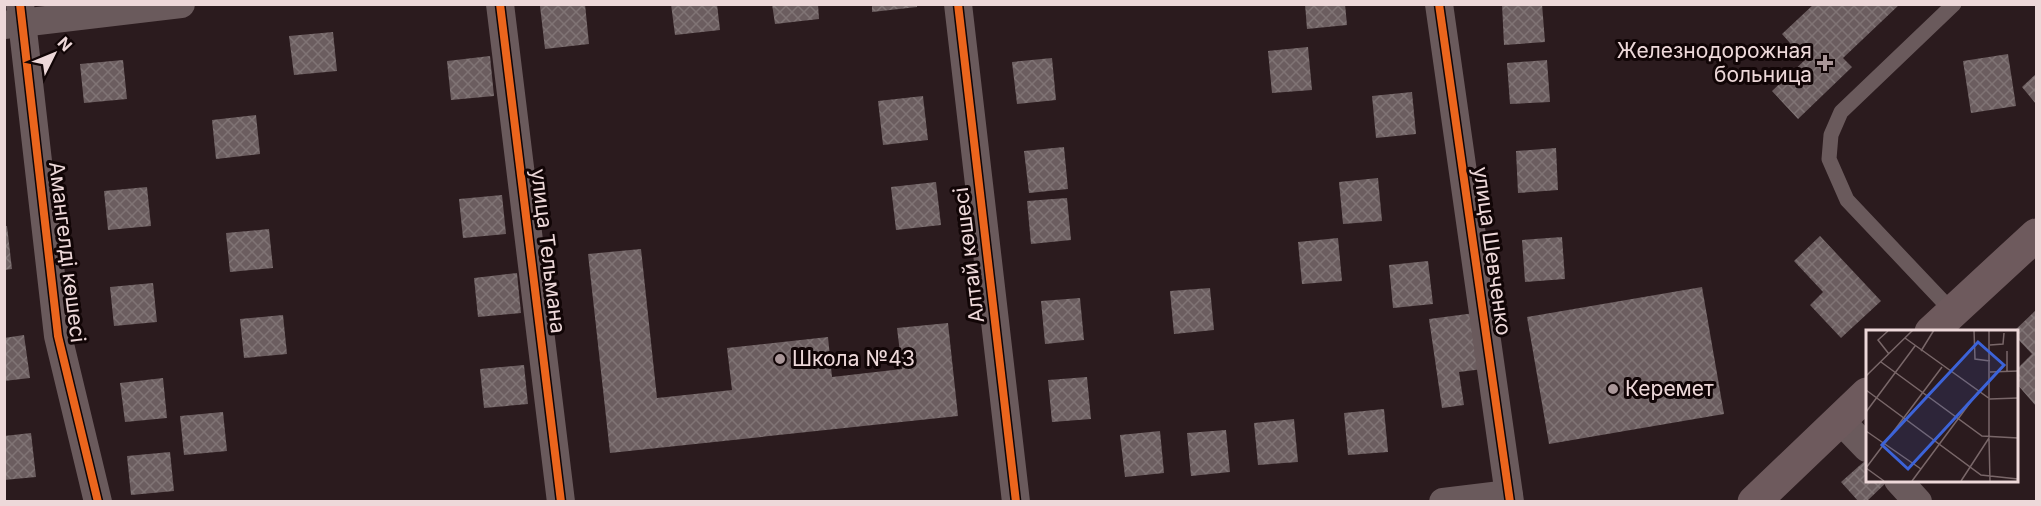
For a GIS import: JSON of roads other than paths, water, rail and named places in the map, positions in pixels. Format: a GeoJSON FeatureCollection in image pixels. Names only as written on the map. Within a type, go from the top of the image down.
{"type":"FeatureCollection","features":[{"type":"Feature","properties":{"kind":"main road"},"geometry":{"type":"LineString","coordinates":[[1942,322],[2037,234]]}},
{"type":"Feature","properties":{"kind":"main road"},"geometry":{"type":"LineString","coordinates":[[1754,501],[1866,395]]}},
{"type":"Feature","properties":{"kind":"street"},"geometry":{"type":"LineString","coordinates":[[15,17],[181,4]]}},
{"type":"Feature","properties":{"kind":"street","name":"улица Тельмана"},"geometry":{"type":"LineString","coordinates":[[500,4],[561,501]]}},
{"type":"Feature","properties":{"kind":"street","name":"Алтай көшесі"},"geometry":{"type":"LineString","coordinates":[[958,4],[1016,501]]}},
{"type":"Feature","properties":{"kind":"street","name":"улица Шевченко"},"geometry":{"type":"LineString","coordinates":[[1439,4],[1510,497]]}},
{"type":"Feature","properties":{"kind":"street","name":"Амангелді көшесі"},"geometry":{"type":"LineString","coordinates":[[15,17],[58,336],[98,501]]}},
{"type":"Feature","properties":{"kind":"street"},"geometry":{"type":"LineString","coordinates":[[1840,420],[1866,447]]}},
{"type":"Feature","properties":{"kind":"street"},"geometry":{"type":"LineString","coordinates":[[1900,482],[1918,501]]}},
{"type":"Feature","properties":{"kind":"street"},"geometry":{"type":"LineString","coordinates":[[1443,501],[1510,497]]}},
{"type":"Feature","properties":{"kind":"lane"},"geometry":{"type":"LineString","coordinates":[[1942,322],[1847,200],[1829,159],[1831,135],[1841,112],[1954,4]]}},
{"type":"Feature","properties":{"kind":"place","name":"Железнодорожная больница"},"geometry":{"type":"Point","coordinates":[1825,63]}},
{"type":"Feature","properties":{"kind":"place","name":"Школа №43"},"geometry":{"type":"Point","coordinates":[780,359]}},
{"type":"Feature","properties":{"kind":"place","name":"Керемет"},"geometry":{"type":"Point","coordinates":[1613,389]}}]}
